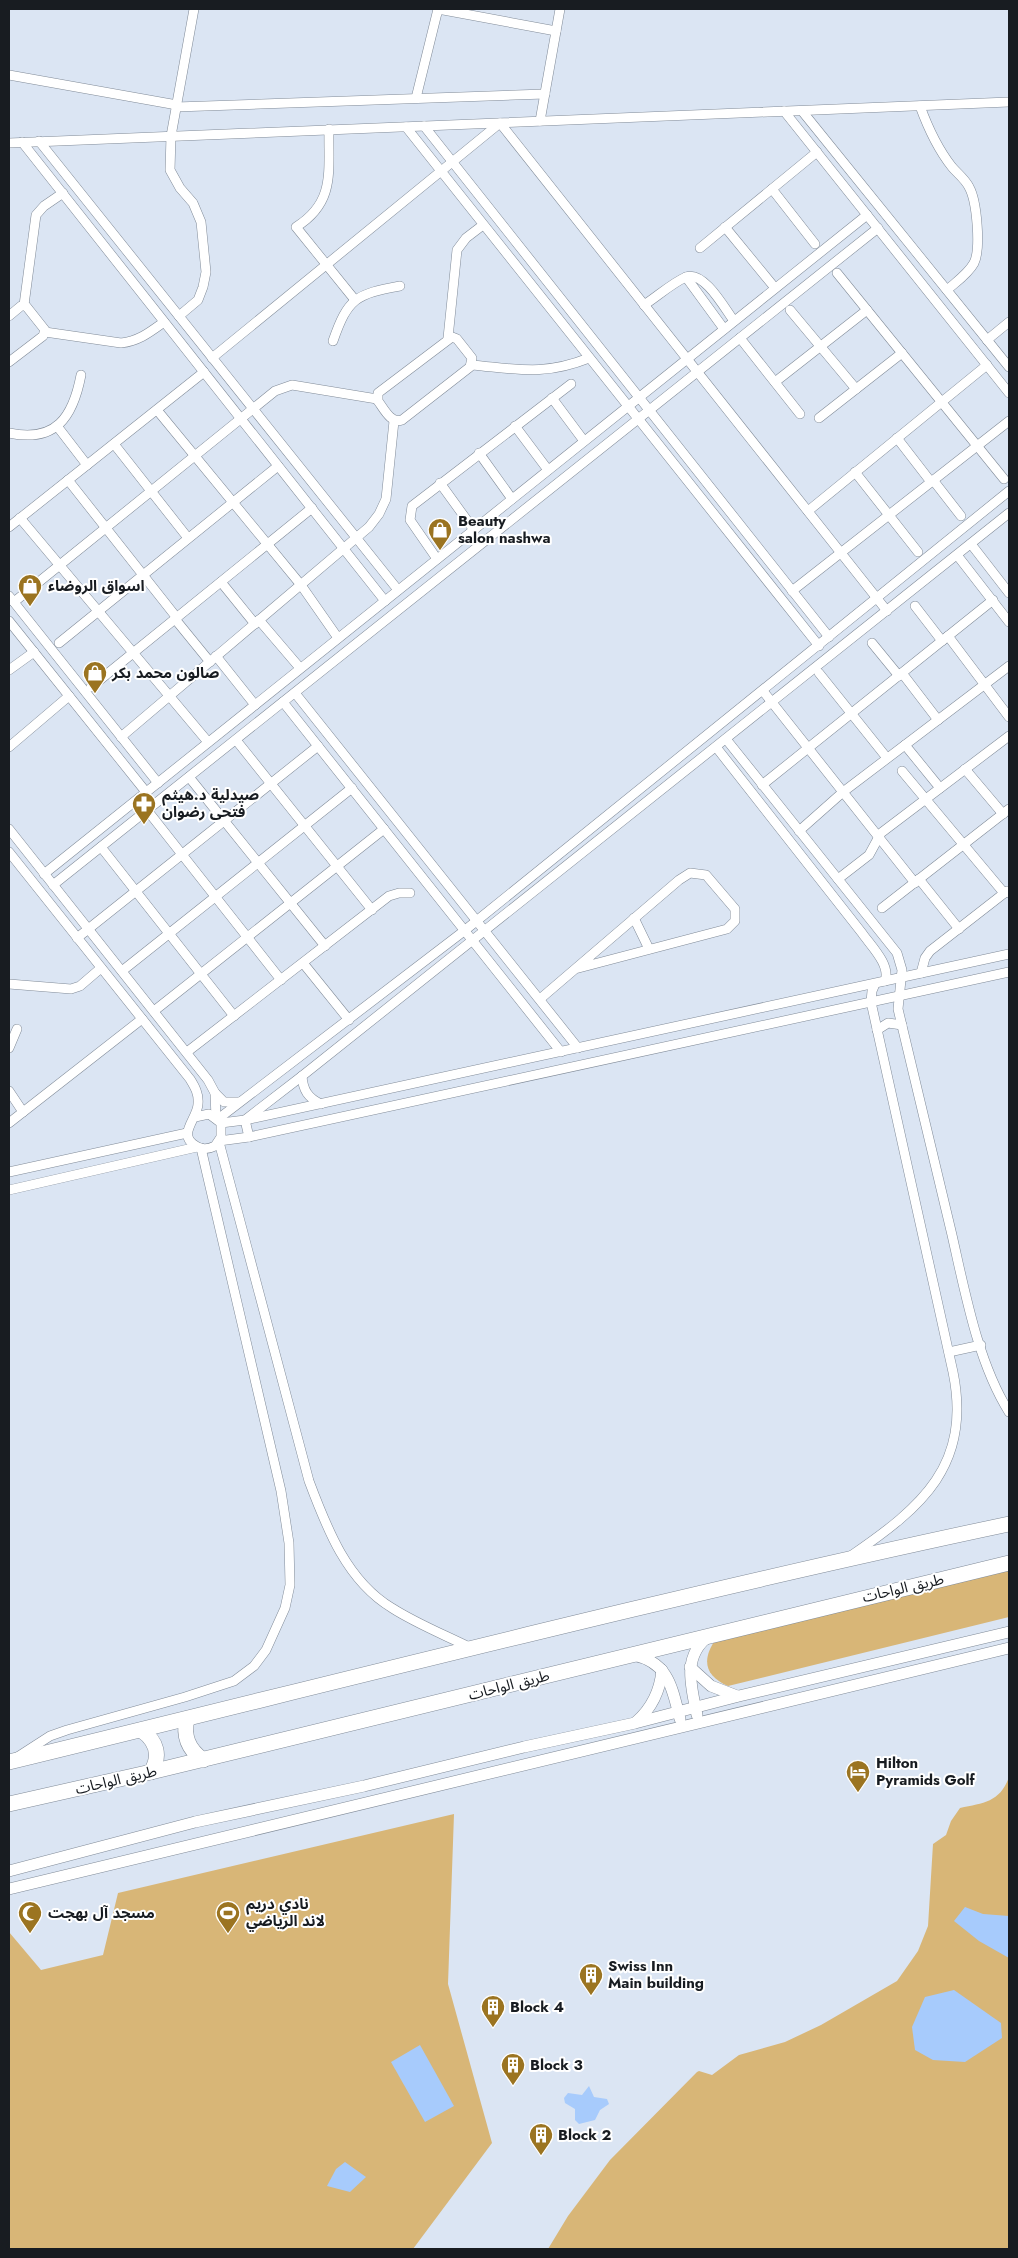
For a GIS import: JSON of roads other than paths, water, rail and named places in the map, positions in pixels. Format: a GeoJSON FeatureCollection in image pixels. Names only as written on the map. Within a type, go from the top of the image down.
{"type":"FeatureCollection","features":[{"type":"Feature","properties":{"kind":"highway"},"geometry":{"type":"LineString","coordinates":[[10,1762],[471,1648],[848,1558],[1009,1524]]}},
{"type":"Feature","properties":{"kind":"highway","name":"طريق الواحات"},"geometry":{"type":"LineString","coordinates":[[9,1804],[203,1760],[712,1634],[1009,1563]]}},
{"type":"Feature","properties":{"kind":"highway"},"geometry":{"type":"LineString","coordinates":[[186,1719],[185,1735],[187,1742],[191,1749],[203,1760]]}},
{"type":"Feature","properties":{"kind":"highway"},"geometry":{"type":"LineString","coordinates":[[141,1730],[153,1741],[156,1749],[155,1765],[151,1772]]}},
{"type":"Feature","properties":{"kind":"street"},"geometry":{"type":"LineString","coordinates":[[178,316],[198,300],[206,272],[201,222],[193,203],[180,188],[170,170],[171,136],[194,9]]}},
{"type":"Feature","properties":{"kind":"street"},"geometry":{"type":"LineString","coordinates":[[416,98],[438,9],[556,30]]}},
{"type":"Feature","properties":{"kind":"street"},"geometry":{"type":"LineString","coordinates":[[540,121],[560,9]]}},
{"type":"Feature","properties":{"kind":"street"},"geometry":{"type":"LineString","coordinates":[[9,75],[177,106],[545,94]]}},
{"type":"Feature","properties":{"kind":"street"},"geometry":{"type":"LineString","coordinates":[[9,143],[1009,102]]}},
{"type":"Feature","properties":{"kind":"street"},"geometry":{"type":"LineString","coordinates":[[920,106],[928,130],[939,149],[963,177],[970,188],[974,201],[977,252],[969,270],[947,290]]}},
{"type":"Feature","properties":{"kind":"street"},"geometry":{"type":"LineString","coordinates":[[784,111],[1009,394]]}},
{"type":"Feature","properties":{"kind":"street"},"geometry":{"type":"LineString","coordinates":[[802,111],[1009,367]]}},
{"type":"Feature","properties":{"kind":"street"},"geometry":{"type":"LineString","coordinates":[[212,358],[500,123]]}},
{"type":"Feature","properties":{"kind":"street"},"geometry":{"type":"LineString","coordinates":[[500,123],[887,611]]}},
{"type":"Feature","properties":{"kind":"street"},"geometry":{"type":"LineString","coordinates":[[424,126],[829,637]]}},
{"type":"Feature","properties":{"kind":"street"},"geometry":{"type":"LineString","coordinates":[[406,127],[819,646]]}},
{"type":"Feature","properties":{"kind":"street"},"geometry":{"type":"LineString","coordinates":[[329,130],[327,192],[320,206],[309,219],[296,227],[355,300]]}},
{"type":"Feature","properties":{"kind":"street"},"geometry":{"type":"LineString","coordinates":[[39,141],[398,590]]}},
{"type":"Feature","properties":{"kind":"street"},"geometry":{"type":"LineString","coordinates":[[22,142],[385,601]]}},
{"type":"Feature","properties":{"kind":"street"},"geometry":{"type":"LineString","coordinates":[[700,248],[817,152]]}},
{"type":"Feature","properties":{"kind":"street"},"geometry":{"type":"LineString","coordinates":[[772,189],[815,244]]}},
{"type":"Feature","properties":{"kind":"street"},"geometry":{"type":"LineString","coordinates":[[9,316],[24,305],[36,215],[44,206],[63,193]]}},
{"type":"Feature","properties":{"kind":"street"},"geometry":{"type":"LineString","coordinates":[[79,213],[90,204]]}},
{"type":"Feature","properties":{"kind":"street"},"geometry":{"type":"LineString","coordinates":[[44,874],[867,215]]}},
{"type":"Feature","properties":{"kind":"street"},"geometry":{"type":"LineString","coordinates":[[448,338],[457,250],[461,243],[483,225]]}},
{"type":"Feature","properties":{"kind":"street"},"geometry":{"type":"LineString","coordinates":[[724,227],[775,288]]}},
{"type":"Feature","properties":{"kind":"street"},"geometry":{"type":"LineString","coordinates":[[53,885],[878,228]]}},
{"type":"Feature","properties":{"kind":"street"},"geometry":{"type":"LineString","coordinates":[[903,260],[916,251]]}},
{"type":"Feature","properties":{"kind":"street"},"geometry":{"type":"LineString","coordinates":[[526,278],[536,269]]}},
{"type":"Feature","properties":{"kind":"street"},"geometry":{"type":"LineString","coordinates":[[837,273],[1004,479]]}},
{"type":"Feature","properties":{"kind":"street"},"geometry":{"type":"LineString","coordinates":[[644,305],[686,277],[695,276],[704,280],[734,321]]}},
{"type":"Feature","properties":{"kind":"street"},"geometry":{"type":"LineString","coordinates":[[686,277],[724,329]]}},
{"type":"Feature","properties":{"kind":"street"},"geometry":{"type":"LineString","coordinates":[[333,341],[345,311],[355,300],[368,292],[400,286]]}},
{"type":"Feature","properties":{"kind":"street"},"geometry":{"type":"LineString","coordinates":[[9,362],[43,336],[45,332],[44,327],[29,307],[24,305]]}},
{"type":"Feature","properties":{"kind":"street"},"geometry":{"type":"LineString","coordinates":[[790,310],[856,389]]}},
{"type":"Feature","properties":{"kind":"street"},"geometry":{"type":"LineString","coordinates":[[775,382],[867,310]]}},
{"type":"Feature","properties":{"kind":"street"},"geometry":{"type":"LineString","coordinates":[[45,332],[130,342],[140,339],[164,322]]}},
{"type":"Feature","properties":{"kind":"street"},"geometry":{"type":"LineString","coordinates":[[987,340],[1009,322]]}},
{"type":"Feature","properties":{"kind":"street"},"geometry":{"type":"LineString","coordinates":[[377,398],[380,391],[448,338],[457,339],[472,358],[471,365],[402,420],[394,421]]}},
{"type":"Feature","properties":{"kind":"street"},"geometry":{"type":"LineString","coordinates":[[740,338],[800,414]]}},
{"type":"Feature","properties":{"kind":"street"},"geometry":{"type":"LineString","coordinates":[[819,418],[902,353]]}},
{"type":"Feature","properties":{"kind":"street"},"geometry":{"type":"LineString","coordinates":[[471,365],[537,371],[573,365],[589,358]]}},
{"type":"Feature","properties":{"kind":"street"},"geometry":{"type":"LineString","coordinates":[[808,511],[987,366]]}},
{"type":"Feature","properties":{"kind":"street"},"geometry":{"type":"LineString","coordinates":[[9,527],[204,372]]}},
{"type":"Feature","properties":{"kind":"street"},"geometry":{"type":"LineString","coordinates":[[9,432],[32,435],[45,432],[57,426],[67,416],[74,404],[81,375]]}},
{"type":"Feature","properties":{"kind":"street"},"geometry":{"type":"LineString","coordinates":[[437,559],[410,520],[409,515],[415,502],[571,384]]}},
{"type":"Feature","properties":{"kind":"street"},"geometry":{"type":"LineString","coordinates":[[121,737],[344,549],[369,527],[379,514],[386,499],[394,421],[377,398],[292,386],[275,391],[242,420],[60,565],[11,599],[121,737],[158,782]]}},
{"type":"Feature","properties":{"kind":"street"},"geometry":{"type":"LineString","coordinates":[[552,398],[584,441]]}},
{"type":"Feature","properties":{"kind":"street"},"geometry":{"type":"LineString","coordinates":[[157,410],[301,585],[338,638]]}},
{"type":"Feature","properties":{"kind":"street"},"geometry":{"type":"LineString","coordinates":[[792,591],[1009,421]]}},
{"type":"Feature","properties":{"kind":"street"},"geometry":{"type":"LineString","coordinates":[[57,426],[87,465]]}},
{"type":"Feature","properties":{"kind":"street"},"geometry":{"type":"LineString","coordinates":[[516,426],[548,470]]}},
{"type":"Feature","properties":{"kind":"street"},"geometry":{"type":"LineString","coordinates":[[897,438],[961,516]]}},
{"type":"Feature","properties":{"kind":"street"},"geometry":{"type":"LineString","coordinates":[[265,450],[270,443],[278,440]]}},
{"type":"Feature","properties":{"kind":"street"},"geometry":{"type":"LineString","coordinates":[[114,444],[188,538]]}},
{"type":"Feature","properties":{"kind":"street"},"geometry":{"type":"LineString","coordinates":[[479,454],[512,499]]}},
{"type":"Feature","properties":{"kind":"street"},"geometry":{"type":"LineString","coordinates":[[59,643],[278,466]]}},
{"type":"Feature","properties":{"kind":"street"},"geometry":{"type":"LineString","coordinates":[[855,472],[918,552]]}},
{"type":"Feature","properties":{"kind":"street"},"geometry":{"type":"LineString","coordinates":[[68,480],[176,618],[254,705]]}},
{"type":"Feature","properties":{"kind":"street"},"geometry":{"type":"LineString","coordinates":[[440,483],[474,530]]}},
{"type":"Feature","properties":{"kind":"street"},"geometry":{"type":"LineString","coordinates":[[218,1120],[477,921],[1009,492]]}},
{"type":"Feature","properties":{"kind":"street"},"geometry":{"type":"LineString","coordinates":[[91,687],[312,508]]}},
{"type":"Feature","properties":{"kind":"street"},"geometry":{"type":"LineString","coordinates":[[245,1120],[1009,513]]}},
{"type":"Feature","properties":{"kind":"street"},"geometry":{"type":"LineString","coordinates":[[493,514],[504,526]]}},
{"type":"Feature","properties":{"kind":"street"},"geometry":{"type":"LineString","coordinates":[[20,518],[208,742]]}},
{"type":"Feature","properties":{"kind":"street"},"geometry":{"type":"LineString","coordinates":[[971,544],[1009,594]]}},
{"type":"Feature","properties":{"kind":"street"},"geometry":{"type":"LineString","coordinates":[[957,555],[1009,622]]}},
{"type":"Feature","properties":{"kind":"street"},"geometry":{"type":"LineString","coordinates":[[221,582],[300,668]]}},
{"type":"Feature","properties":{"kind":"street"},"geometry":{"type":"LineString","coordinates":[[762,784],[993,600]]}},
{"type":"Feature","properties":{"kind":"street"},"geometry":{"type":"LineString","coordinates":[[915,606],[946,638],[985,684],[1009,717]]}},
{"type":"Feature","properties":{"kind":"street"},"geometry":{"type":"LineString","coordinates":[[9,622],[146,792]]}},
{"type":"Feature","properties":{"kind":"street"},"geometry":{"type":"LineString","coordinates":[[20,636],[33,626]]}},
{"type":"Feature","properties":{"kind":"street"},"geometry":{"type":"LineString","coordinates":[[351,628],[362,639]]}},
{"type":"Feature","properties":{"kind":"street"},"geometry":{"type":"LineString","coordinates":[[872,642],[938,720]]}},
{"type":"Feature","properties":{"kind":"street"},"geometry":{"type":"LineString","coordinates":[[9,670],[34,652]]}},
{"type":"Feature","properties":{"kind":"street"},"geometry":{"type":"LineString","coordinates":[[799,830],[843,792],[1009,666]]}},
{"type":"Feature","properties":{"kind":"street"},"geometry":{"type":"LineString","coordinates":[[819,673],[887,758]]}},
{"type":"Feature","properties":{"kind":"street"},"geometry":{"type":"LineString","coordinates":[[763,691],[879,838],[958,929]]}},
{"type":"Feature","properties":{"kind":"street"},"geometry":{"type":"LineString","coordinates":[[295,693],[578,1048]]}},
{"type":"Feature","properties":{"kind":"street"},"geometry":{"type":"LineString","coordinates":[[9,747],[69,696]]}},
{"type":"Feature","properties":{"kind":"street"},"geometry":{"type":"LineString","coordinates":[[283,702],[560,1052]]}},
{"type":"Feature","properties":{"kind":"street"},"geometry":{"type":"LineString","coordinates":[[838,879],[869,855],[881,833],[1009,736]]}},
{"type":"Feature","properties":{"kind":"street"},"geometry":{"type":"LineString","coordinates":[[726,739],[870,918],[899,958],[902,970],[898,1009],[965,1290],[998,1394],[1009,1412]]}},
{"type":"Feature","properties":{"kind":"street"},"geometry":{"type":"LineString","coordinates":[[236,740],[372,910]]}},
{"type":"Feature","properties":{"kind":"street"},"geometry":{"type":"LineString","coordinates":[[905,745],[940,788]]}},
{"type":"Feature","properties":{"kind":"street"},"geometry":{"type":"LineString","coordinates":[[77,938],[318,746]]}},
{"type":"Feature","properties":{"kind":"street"},"geometry":{"type":"LineString","coordinates":[[716,747],[858,927],[882,963],[887,976],[885,982]]}},
{"type":"Feature","properties":{"kind":"street"},"geometry":{"type":"LineString","coordinates":[[882,908],[1006,812],[965,769]]}},
{"type":"Feature","properties":{"kind":"street"},"geometry":{"type":"LineString","coordinates":[[902,771],[964,845],[1007,892],[930,951],[925,958],[922,973]]}},
{"type":"Feature","properties":{"kind":"street"},"geometry":{"type":"LineString","coordinates":[[189,777],[325,946]]}},
{"type":"Feature","properties":{"kind":"street"},"geometry":{"type":"LineString","coordinates":[[122,971],[352,788]]}},
{"type":"Feature","properties":{"kind":"street"},"geometry":{"type":"LineString","coordinates":[[147,810],[281,980]]}},
{"type":"Feature","properties":{"kind":"street"},"geometry":{"type":"LineString","coordinates":[[377,820],[389,811]]}},
{"type":"Feature","properties":{"kind":"street"},"geometry":{"type":"LineString","coordinates":[[604,819],[613,829]]}},
{"type":"Feature","properties":{"kind":"street"},"geometry":{"type":"LineString","coordinates":[[9,829],[187,1052],[219,1098],[230,1103],[242,1101]]}},
{"type":"Feature","properties":{"kind":"street"},"geometry":{"type":"LineString","coordinates":[[154,1011],[384,829]]}},
{"type":"Feature","properties":{"kind":"street"},"geometry":{"type":"LineString","coordinates":[[101,847],[234,1016]]}},
{"type":"Feature","properties":{"kind":"street"},"geometry":{"type":"LineString","coordinates":[[9,852],[196,1087],[198,1107],[195,1117]]}},
{"type":"Feature","properties":{"kind":"street"},"geometry":{"type":"LineString","coordinates":[[540,999],[634,918],[690,873],[706,875],[732,904],[736,915],[735,921],[727,929],[575,969]]}},
{"type":"Feature","properties":{"kind":"street"},"geometry":{"type":"LineString","coordinates":[[187,1052],[389,896],[399,893],[410,893]]}},
{"type":"Feature","properties":{"kind":"street"},"geometry":{"type":"LineString","coordinates":[[634,918],[649,950]]}},
{"type":"Feature","properties":{"kind":"street"},"geometry":{"type":"LineString","coordinates":[[858,927],[870,918]]}},
{"type":"Feature","properties":{"kind":"street"},"geometry":{"type":"LineString","coordinates":[[10,1762],[50,1736],[234,1681],[254,1666],[266,1650],[284,1608],[290,1585],[291,1563],[281,1491],[199,1148],[192,1144],[187,1133],[190,1121],[202,1114],[218,1120],[245,1120],[1009,954]]}},
{"type":"Feature","properties":{"kind":"street"},"geometry":{"type":"LineString","coordinates":[[303,963],[349,1020]]}},
{"type":"Feature","properties":{"kind":"street"},"geometry":{"type":"LineString","coordinates":[[9,984],[71,989],[80,986],[101,968]]}},
{"type":"Feature","properties":{"kind":"street"},"geometry":{"type":"LineString","coordinates":[[9,1190],[199,1148],[210,1148],[219,1142],[249,1138],[1009,972]]}},
{"type":"Feature","properties":{"kind":"street"},"geometry":{"type":"LineString","coordinates":[[848,1558],[879,1537],[935,1485],[942,1474],[951,1450],[957,1419],[956,1385],[871,1002],[875,984]]}},
{"type":"Feature","properties":{"kind":"street"},"geometry":{"type":"LineString","coordinates":[[379,997],[389,1007]]}},
{"type":"Feature","properties":{"kind":"street"},"geometry":{"type":"LineString","coordinates":[[9,1123],[142,1019]]}},
{"type":"Feature","properties":{"kind":"street"},"geometry":{"type":"LineString","coordinates":[[696,1022],[700,1039]]}},
{"type":"Feature","properties":{"kind":"street"},"geometry":{"type":"LineString","coordinates":[[877,1030],[888,1023],[902,1025]]}},
{"type":"Feature","properties":{"kind":"street"},"geometry":{"type":"LineString","coordinates":[[9,1048],[17,1029]]}},
{"type":"Feature","properties":{"kind":"street"},"geometry":{"type":"LineString","coordinates":[[302,1076],[306,1094],[312,1100],[321,1104]]}},
{"type":"Feature","properties":{"kind":"street"},"geometry":{"type":"LineString","coordinates":[[196,1087],[208,1080]]}},
{"type":"Feature","properties":{"kind":"street"},"geometry":{"type":"LineString","coordinates":[[428,1080],[431,1098]]}},
{"type":"Feature","properties":{"kind":"street"},"geometry":{"type":"LineString","coordinates":[[9,1091],[23,1112]]}},
{"type":"Feature","properties":{"kind":"street"},"geometry":{"type":"LineString","coordinates":[[215,1093],[218,1120],[222,1132],[219,1142],[309,1482],[322,1518],[340,1554],[370,1591],[391,1608],[471,1648]]}},
{"type":"Feature","properties":{"kind":"street"},"geometry":{"type":"LineString","coordinates":[[245,1120],[249,1138]]}},
{"type":"Feature","properties":{"kind":"street"},"geometry":{"type":"LineString","coordinates":[[9,1172],[187,1133]]}},
{"type":"Feature","properties":{"kind":"street"},"geometry":{"type":"LineString","coordinates":[[949,1352],[981,1345]]}},
{"type":"Feature","properties":{"kind":"street"},"geometry":{"type":"LineString","coordinates":[[9,1872],[195,1822],[364,1786],[524,1747],[635,1723],[739,1696],[1009,1632]]}},
{"type":"Feature","properties":{"kind":"street"},"geometry":{"type":"LineString","coordinates":[[699,1724],[690,1685],[690,1667],[695,1652],[712,1634]]}},
{"type":"Feature","properties":{"kind":"street"},"geometry":{"type":"LineString","coordinates":[[9,1889],[1009,1648]]}},
{"type":"Feature","properties":{"kind":"street"},"geometry":{"type":"LineString","coordinates":[[631,1655],[642,1657],[662,1670],[670,1683],[683,1728]]}},
{"type":"Feature","properties":{"kind":"street"},"geometry":{"type":"LineString","coordinates":[[690,1667],[711,1686],[739,1696]]}},
{"type":"Feature","properties":{"kind":"street"},"geometry":{"type":"LineString","coordinates":[[635,1723],[644,1715],[657,1694],[662,1670]]}},
{"type":"Feature","properties":{"kind":"street"},"geometry":{"type":"LineString","coordinates":[[550,1742],[554,1758]]}},
{"type":"Feature","properties":{"kind":"street"},"geometry":{"type":"LineString","coordinates":[[524,1747],[529,1765]]}},
{"type":"Feature","properties":{"kind":"street"},"geometry":{"type":"LineString","coordinates":[[210,1819],[216,1840]]}},
{"type":"Feature","properties":{"kind":"street"},"geometry":{"type":"LineString","coordinates":[[195,1822],[200,1843]]}},
{"type":"Feature","properties":{"kind":"water"},"geometry":{"type":"Polygon","coordinates":[[[965,1907],[983,1914],[1009,1916],[1009,1958],[979,1941],[954,1921],[965,1907]]]}},
{"type":"Feature","properties":{"kind":"water"},"geometry":{"type":"Polygon","coordinates":[[[954,1990],[1001,2023],[1002,2038],[965,2062],[933,2060],[915,2050],[912,2027],[925,1997],[954,1990]]]}},
{"type":"Feature","properties":{"kind":"water"},"geometry":{"type":"Polygon","coordinates":[[[420,2045],[454,2106],[425,2122],[391,2062],[420,2045]]]}},
{"type":"Feature","properties":{"kind":"water"},"geometry":{"type":"Polygon","coordinates":[[[589,2086],[594,2097],[607,2099],[609,2104],[600,2110],[595,2120],[579,2124],[575,2120],[575,2109],[565,2103],[564,2098],[568,2093],[582,2095],[589,2086]]]}},
{"type":"Feature","properties":{"kind":"water"},"geometry":{"type":"Polygon","coordinates":[[[345,2162],[366,2177],[350,2192],[327,2186],[336,2169],[345,2162]]]}},
{"type":"Feature","properties":{"kind":"place","name":"Beauty salon nashwa"},"geometry":{"type":"Point","coordinates":[440,551]}},
{"type":"Feature","properties":{"kind":"place","name":"اسواق الروضاء"},"geometry":{"type":"Point","coordinates":[30,607]}},
{"type":"Feature","properties":{"kind":"place","name":"صالون محمد بكر"},"geometry":{"type":"Point","coordinates":[95,694]}},
{"type":"Feature","properties":{"kind":"place","name":"صيدلية د.هيثم فتحى رضوان"},"geometry":{"type":"Point","coordinates":[144,825]}},
{"type":"Feature","properties":{"kind":"place","name":"Hilton Pyramids Golf"},"geometry":{"type":"Point","coordinates":[858,1793]}},
{"type":"Feature","properties":{"kind":"place","name":"مسجد آل بهجت"},"geometry":{"type":"Point","coordinates":[30,1934]}},
{"type":"Feature","properties":{"kind":"place","name":"نادي دريم لاند الرياضي"},"geometry":{"type":"Point","coordinates":[228,1934]}},
{"type":"Feature","properties":{"kind":"place","name":"Swiss Inn Main building"},"geometry":{"type":"Point","coordinates":[591,1996]}},
{"type":"Feature","properties":{"kind":"place","name":"Block 4"},"geometry":{"type":"Point","coordinates":[493,2028]}},
{"type":"Feature","properties":{"kind":"place","name":"Block 3"},"geometry":{"type":"Point","coordinates":[513,2086]}},
{"type":"Feature","properties":{"kind":"place","name":"Block 2"},"geometry":{"type":"Point","coordinates":[541,2156]}}]}
